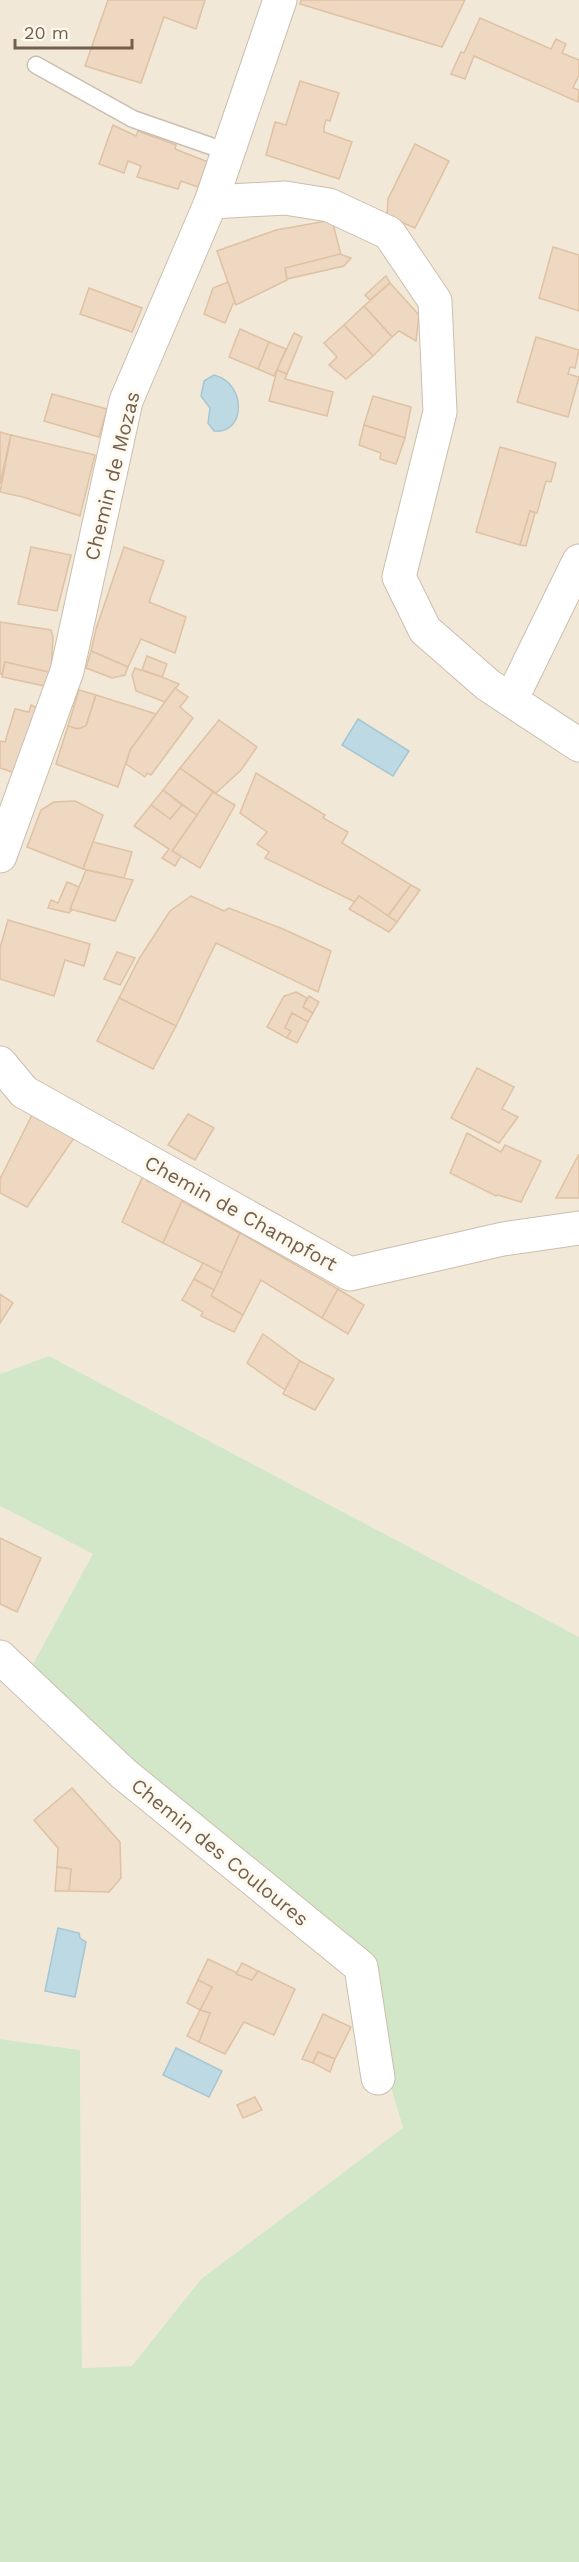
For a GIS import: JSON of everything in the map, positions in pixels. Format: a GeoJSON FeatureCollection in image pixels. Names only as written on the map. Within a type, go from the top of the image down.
{"type":"FeatureCollection","features":[{"type":"Feature","properties":{"kind":"street","name":"Chemin de Mozas"},"geometry":{"type":"LineString","coordinates":[[0,856],[67,672],[126,401],[211,202],[280,0]]}},
{"type":"Feature","properties":{"kind":"street"},"geometry":{"type":"LineString","coordinates":[[211,202],[285,198],[329,205],[389,233],[435,301],[440,412],[399,577],[425,630],[488,685],[579,745]]}},
{"type":"Feature","properties":{"kind":"street"},"geometry":{"type":"LineString","coordinates":[[511,700],[579,561]]}},
{"type":"Feature","properties":{"kind":"street","name":"Chemin de Champfort"},"geometry":{"type":"LineString","coordinates":[[0,1063],[24,1092],[350,1274],[503,1239],[579,1228]]}},
{"type":"Feature","properties":{"kind":"street","name":"Chemin des Couloures"},"geometry":{"type":"LineString","coordinates":[[0,1658],[124,1774],[361,1967],[378,2078]]}},
{"type":"Feature","properties":{"kind":"lane"},"geometry":{"type":"LineString","coordinates":[[36,65],[133,119],[228,152]]}},
{"type":"Feature","properties":{"kind":"shaded area"},"geometry":{"type":"Polygon","coordinates":[[[0,0],[579,0],[579,1637],[49,1356],[0,1374],[0,0]]]}},
{"type":"Feature","properties":{"kind":"shaded area"},"geometry":{"type":"Polygon","coordinates":[[[0,1506],[93,1554],[355,1969],[403,2129],[201,2279],[132,2367],[82,2368],[80,2050],[0,2039],[0,1506]]]}},
{"type":"Feature","properties":{"kind":"green space"},"geometry":{"type":"Polygon","coordinates":[[[49,1356],[579,1637],[579,2562],[0,2562],[0,2039],[80,2050],[82,2368],[132,2366],[201,2279],[403,2128],[355,1969],[20,1688],[93,1554],[0,1506],[0,1374],[49,1356]]]}},
{"type":"Feature","properties":{"kind":"water"},"geometry":{"type":"Polygon","coordinates":[[[214,375],[225,380],[237,397],[237,417],[225,430],[214,431],[208,423],[210,408],[201,396],[204,381],[214,375]]]}},
{"type":"Feature","properties":{"kind":"water"},"geometry":{"type":"Polygon","coordinates":[[[358,719],[409,751],[393,776],[342,745],[358,719]]]}},
{"type":"Feature","properties":{"kind":"water"},"geometry":{"type":"Polygon","coordinates":[[[58,1928],[79,1933],[80,1938],[86,1942],[75,1997],[45,1991],[58,1928]]]}},
{"type":"Feature","properties":{"kind":"water"},"geometry":{"type":"Polygon","coordinates":[[[176,2048],[222,2071],[209,2097],[163,2075],[176,2048]]]}},
{"type":"Feature","properties":{"kind":"building"},"geometry":{"type":"Polygon","coordinates":[[[108,0],[205,0],[196,29],[164,17],[141,83],[85,66],[108,0]]]}},
{"type":"Feature","properties":{"kind":"building"},"geometry":{"type":"Polygon","coordinates":[[[301,0],[465,0],[442,47],[300,4],[301,0]]]}},
{"type":"Feature","properties":{"kind":"building"},"geometry":{"type":"Polygon","coordinates":[[[480,18],[551,49],[556,39],[566,44],[562,53],[579,60],[579,75],[573,88],[579,90],[578,102],[474,56],[465,79],[451,74],[461,52],[464,53],[480,18]]]}},
{"type":"Feature","properties":{"kind":"building"},"geometry":{"type":"Polygon","coordinates":[[[300,81],[339,93],[330,121],[326,120],[324,132],[352,142],[339,179],[266,155],[275,122],[286,125],[300,81]]]}},
{"type":"Feature","properties":{"kind":"building"},"geometry":{"type":"Polygon","coordinates":[[[113,125],[136,136],[138,131],[176,145],[175,149],[208,162],[198,187],[181,181],[178,189],[137,177],[141,166],[128,161],[124,173],[99,164],[113,125]]]}},
{"type":"Feature","properties":{"kind":"building"},"geometry":{"type":"Polygon","coordinates":[[[415,144],[449,161],[415,228],[387,216],[388,199],[415,144]]]}},
{"type":"Feature","properties":{"kind":"building"},"geometry":{"type":"Polygon","coordinates":[[[332,220],[341,255],[285,268],[287,280],[236,305],[217,251],[276,230],[332,220]]]}},
{"type":"Feature","properties":{"kind":"building"},"geometry":{"type":"Polygon","coordinates":[[[553,247],[579,255],[579,311],[539,298],[553,247]]]}},
{"type":"Feature","properties":{"kind":"building"},"geometry":{"type":"Polygon","coordinates":[[[340,254],[351,258],[344,266],[287,279],[285,268],[340,254]]]}},
{"type":"Feature","properties":{"kind":"building"},"geometry":{"type":"Polygon","coordinates":[[[386,276],[390,283],[370,300],[365,295],[386,276]]]}},
{"type":"Feature","properties":{"kind":"building"},"geometry":{"type":"Polygon","coordinates":[[[228,282],[235,303],[225,323],[204,314],[213,288],[228,282]]]}},
{"type":"Feature","properties":{"kind":"building"},"geometry":{"type":"Polygon","coordinates":[[[390,283],[419,315],[416,341],[399,331],[392,337],[364,306],[390,283]]]}},
{"type":"Feature","properties":{"kind":"building"},"geometry":{"type":"Polygon","coordinates":[[[89,288],[142,308],[132,332],[80,314],[89,288]]]}},
{"type":"Feature","properties":{"kind":"building"},"geometry":{"type":"Polygon","coordinates":[[[364,306],[392,337],[373,356],[344,325],[364,306]]]}},
{"type":"Feature","properties":{"kind":"building"},"geometry":{"type":"Polygon","coordinates":[[[344,325],[373,356],[346,379],[329,365],[337,357],[324,343],[344,325]]]}},
{"type":"Feature","properties":{"kind":"building"},"geometry":{"type":"Polygon","coordinates":[[[240,329],[269,342],[258,369],[229,357],[240,329]]]}},
{"type":"Feature","properties":{"kind":"building"},"geometry":{"type":"Polygon","coordinates":[[[294,333],[302,337],[287,374],[277,370],[294,333]]]}},
{"type":"Feature","properties":{"kind":"building"},"geometry":{"type":"Polygon","coordinates":[[[536,337],[579,350],[575,368],[570,367],[568,374],[579,377],[568,417],[517,402],[536,337]]]}},
{"type":"Feature","properties":{"kind":"building"},"geometry":{"type":"Polygon","coordinates":[[[269,342],[286,349],[274,376],[258,369],[269,342]]]}},
{"type":"Feature","properties":{"kind":"building"},"geometry":{"type":"Polygon","coordinates":[[[277,370],[287,374],[285,379],[333,392],[327,416],[269,401],[277,370]]]}},
{"type":"Feature","properties":{"kind":"building"},"geometry":{"type":"Polygon","coordinates":[[[52,394],[107,409],[99,437],[44,421],[52,394]]]}},
{"type":"Feature","properties":{"kind":"building"},"geometry":{"type":"Polygon","coordinates":[[[373,396],[411,407],[405,438],[364,425],[373,396]]]}},
{"type":"Feature","properties":{"kind":"building"},"geometry":{"type":"Polygon","coordinates":[[[364,425],[405,438],[396,464],[380,459],[381,453],[359,445],[364,425]]]}},
{"type":"Feature","properties":{"kind":"building"},"geometry":{"type":"Polygon","coordinates":[[[0,432],[11,435],[0,484],[0,432]]]}},
{"type":"Feature","properties":{"kind":"building"},"geometry":{"type":"Polygon","coordinates":[[[11,435],[95,455],[80,516],[23,497],[0,492],[11,435]]]}},
{"type":"Feature","properties":{"kind":"building"},"geometry":{"type":"Polygon","coordinates":[[[500,447],[556,463],[551,482],[546,481],[537,513],[530,511],[520,545],[476,532],[500,447]]]}},
{"type":"Feature","properties":{"kind":"building"},"geometry":{"type":"Polygon","coordinates":[[[530,511],[535,513],[526,546],[520,545],[530,511]]]}},
{"type":"Feature","properties":{"kind":"building"},"geometry":{"type":"Polygon","coordinates":[[[31,547],[71,555],[57,611],[18,604],[31,547]]]}},
{"type":"Feature","properties":{"kind":"building"},"geometry":{"type":"Polygon","coordinates":[[[124,547],[164,561],[149,602],[186,617],[175,653],[141,639],[128,667],[91,651],[96,629],[124,547]]]}},
{"type":"Feature","properties":{"kind":"building"},"geometry":{"type":"Polygon","coordinates":[[[0,622],[51,630],[53,637],[51,673],[5,662],[2,674],[0,674],[0,622]]]}},
{"type":"Feature","properties":{"kind":"building"},"geometry":{"type":"Polygon","coordinates":[[[91,651],[128,667],[125,675],[112,678],[86,668],[91,651]]]}},
{"type":"Feature","properties":{"kind":"building"},"geometry":{"type":"Polygon","coordinates":[[[147,656],[167,664],[162,677],[142,670],[147,656]]]}},
{"type":"Feature","properties":{"kind":"building"},"geometry":{"type":"Polygon","coordinates":[[[5,662],[49,672],[45,686],[2,677],[5,662]]]}},
{"type":"Feature","properties":{"kind":"building"},"geometry":{"type":"Polygon","coordinates":[[[135,668],[179,684],[165,702],[136,691],[132,675],[135,668]]]}},
{"type":"Feature","properties":{"kind":"building"},"geometry":{"type":"Polygon","coordinates":[[[175,688],[188,697],[180,707],[193,718],[151,775],[147,773],[145,777],[126,764],[130,750],[175,688]]]}},
{"type":"Feature","properties":{"kind":"building"},"geometry":{"type":"Polygon","coordinates":[[[79,690],[96,695],[86,726],[78,729],[68,726],[79,690]]]}},
{"type":"Feature","properties":{"kind":"building"},"geometry":{"type":"Polygon","coordinates":[[[96,695],[156,714],[130,750],[118,787],[56,764],[68,726],[78,729],[86,726],[96,695]]]}},
{"type":"Feature","properties":{"kind":"building"},"geometry":{"type":"Polygon","coordinates":[[[31,705],[39,709],[21,775],[0,768],[0,741],[5,742],[15,709],[29,712],[31,705]]]}},
{"type":"Feature","properties":{"kind":"building"},"geometry":{"type":"Polygon","coordinates":[[[219,720],[257,747],[241,770],[216,793],[180,768],[219,720]]]}},
{"type":"Feature","properties":{"kind":"building"},"geometry":{"type":"Polygon","coordinates":[[[180,768],[213,792],[197,815],[163,790],[180,768]]]}},
{"type":"Feature","properties":{"kind":"building"},"geometry":{"type":"Polygon","coordinates":[[[256,773],[325,815],[323,818],[348,832],[342,843],[411,885],[388,916],[359,896],[355,902],[265,858],[269,852],[257,844],[267,832],[240,813],[256,773]]]}},
{"type":"Feature","properties":{"kind":"building"},"geometry":{"type":"Polygon","coordinates":[[[163,790],[182,805],[170,819],[151,805],[163,790]]]}},
{"type":"Feature","properties":{"kind":"building"},"geometry":{"type":"Polygon","coordinates":[[[213,792],[235,805],[200,868],[172,851],[213,792]]]}},
{"type":"Feature","properties":{"kind":"building"},"geometry":{"type":"Polygon","coordinates":[[[75,801],[103,815],[83,869],[27,847],[41,810],[54,802],[75,801]]]}},
{"type":"Feature","properties":{"kind":"building"},"geometry":{"type":"Polygon","coordinates":[[[151,805],[170,819],[182,805],[197,815],[172,851],[181,856],[175,866],[162,858],[169,849],[134,826],[151,805]]]}},
{"type":"Feature","properties":{"kind":"building"},"geometry":{"type":"Polygon","coordinates":[[[93,842],[132,852],[124,878],[83,869],[93,842]]]}},
{"type":"Feature","properties":{"kind":"building"},"geometry":{"type":"Polygon","coordinates":[[[86,870],[133,880],[115,921],[70,909],[86,870]]]}},
{"type":"Feature","properties":{"kind":"building"},"geometry":{"type":"Polygon","coordinates":[[[67,882],[79,887],[70,909],[72,910],[69,913],[48,908],[51,900],[58,903],[67,882]]]}},
{"type":"Feature","properties":{"kind":"building"},"geometry":{"type":"Polygon","coordinates":[[[411,885],[420,890],[397,922],[388,916],[411,885]]]}},
{"type":"Feature","properties":{"kind":"building"},"geometry":{"type":"Polygon","coordinates":[[[191,896],[224,911],[229,908],[283,929],[331,951],[318,992],[216,943],[176,1026],[119,998],[139,959],[170,911],[191,896]]]}},
{"type":"Feature","properties":{"kind":"building"},"geometry":{"type":"Polygon","coordinates":[[[359,896],[397,922],[389,932],[349,909],[359,896]]]}},
{"type":"Feature","properties":{"kind":"building"},"geometry":{"type":"Polygon","coordinates":[[[8,920],[90,944],[84,966],[65,960],[54,996],[0,979],[0,948],[8,920]]]}},
{"type":"Feature","properties":{"kind":"building"},"geometry":{"type":"Polygon","coordinates":[[[117,952],[135,958],[120,985],[104,979],[117,952]]]}},
{"type":"Feature","properties":{"kind":"building"},"geometry":{"type":"Polygon","coordinates":[[[296,992],[307,998],[303,1007],[313,1013],[308,1022],[292,1013],[285,1028],[291,1031],[287,1038],[267,1027],[284,996],[296,992]]]}},
{"type":"Feature","properties":{"kind":"building"},"geometry":{"type":"Polygon","coordinates":[[[309,996],[319,1002],[313,1013],[303,1007],[309,996]]]}},
{"type":"Feature","properties":{"kind":"building"},"geometry":{"type":"Polygon","coordinates":[[[119,998],[176,1026],[153,1069],[97,1041],[119,998]]]}},
{"type":"Feature","properties":{"kind":"building"},"geometry":{"type":"Polygon","coordinates":[[[292,1013],[308,1022],[297,1043],[287,1038],[291,1031],[285,1028],[292,1013]]]}},
{"type":"Feature","properties":{"kind":"building"},"geometry":{"type":"Polygon","coordinates":[[[477,1068],[514,1087],[502,1109],[518,1117],[499,1143],[451,1118],[477,1068]]]}},
{"type":"Feature","properties":{"kind":"building"},"geometry":{"type":"Polygon","coordinates":[[[33,1113],[74,1138],[27,1207],[0,1193],[0,1179],[33,1113]]]}},
{"type":"Feature","properties":{"kind":"building"},"geometry":{"type":"Polygon","coordinates":[[[188,1114],[214,1128],[195,1160],[168,1145],[188,1114]]]}},
{"type":"Feature","properties":{"kind":"building"},"geometry":{"type":"Polygon","coordinates":[[[467,1133],[501,1152],[505,1145],[541,1161],[521,1202],[496,1196],[450,1173],[467,1133]]]}},
{"type":"Feature","properties":{"kind":"building"},"geometry":{"type":"Polygon","coordinates":[[[579,1154],[579,1198],[556,1198],[579,1154]]]}},
{"type":"Feature","properties":{"kind":"building"},"geometry":{"type":"Polygon","coordinates":[[[143,1176],[147,1181],[183,1199],[163,1243],[122,1222],[143,1176]]]}},
{"type":"Feature","properties":{"kind":"building"},"geometry":{"type":"Polygon","coordinates":[[[182,1201],[240,1233],[222,1273],[163,1243],[182,1201]]]}},
{"type":"Feature","properties":{"kind":"building"},"geometry":{"type":"Polygon","coordinates":[[[240,1233],[338,1289],[322,1318],[261,1280],[243,1315],[211,1296],[240,1233]]]}},
{"type":"Feature","properties":{"kind":"building"},"geometry":{"type":"Polygon","coordinates":[[[203,1263],[222,1273],[214,1290],[194,1279],[203,1263]]]}},
{"type":"Feature","properties":{"kind":"building"},"geometry":{"type":"Polygon","coordinates":[[[194,1279],[214,1290],[211,1296],[243,1315],[234,1332],[201,1316],[203,1312],[182,1300],[194,1279]]]}},
{"type":"Feature","properties":{"kind":"building"},"geometry":{"type":"Polygon","coordinates":[[[338,1289],[364,1305],[348,1334],[322,1318],[338,1289]]]}},
{"type":"Feature","properties":{"kind":"building"},"geometry":{"type":"Polygon","coordinates":[[[0,1294],[13,1303],[0,1323],[0,1294]]]}},
{"type":"Feature","properties":{"kind":"building"},"geometry":{"type":"Polygon","coordinates":[[[263,1334],[300,1361],[285,1390],[247,1363],[263,1334]]]}},
{"type":"Feature","properties":{"kind":"building"},"geometry":{"type":"Polygon","coordinates":[[[300,1361],[334,1379],[315,1410],[283,1394],[300,1361]]]}},
{"type":"Feature","properties":{"kind":"building"},"geometry":{"type":"Polygon","coordinates":[[[0,1538],[41,1558],[17,1612],[0,1604],[0,1538]]]}},
{"type":"Feature","properties":{"kind":"building"},"geometry":{"type":"Polygon","coordinates":[[[72,1788],[120,1842],[121,1878],[109,1892],[69,1891],[71,1869],[57,1867],[58,1848],[34,1820],[72,1788]]]}},
{"type":"Feature","properties":{"kind":"building"},"geometry":{"type":"Polygon","coordinates":[[[57,1867],[71,1869],[69,1891],[55,1891],[57,1867]]]}},
{"type":"Feature","properties":{"kind":"building"},"geometry":{"type":"Polygon","coordinates":[[[208,1959],[252,1980],[258,1971],[295,1989],[274,2035],[244,2022],[225,2054],[199,2042],[210,2013],[200,2010],[212,1987],[198,1980],[208,1959]]]}},
{"type":"Feature","properties":{"kind":"building"},"geometry":{"type":"Polygon","coordinates":[[[242,1963],[258,1971],[252,1980],[236,1974],[242,1963]]]}},
{"type":"Feature","properties":{"kind":"building"},"geometry":{"type":"Polygon","coordinates":[[[198,1980],[212,1987],[200,2010],[187,2003],[198,1980]]]}},
{"type":"Feature","properties":{"kind":"building"},"geometry":{"type":"Polygon","coordinates":[[[200,2010],[210,2013],[199,2042],[187,2036],[200,2010]]]}},
{"type":"Feature","properties":{"kind":"building"},"geometry":{"type":"Polygon","coordinates":[[[323,2014],[351,2027],[335,2059],[318,2052],[313,2063],[302,2059],[323,2014]]]}},
{"type":"Feature","properties":{"kind":"building"},"geometry":{"type":"Polygon","coordinates":[[[318,2052],[335,2059],[330,2072],[313,2063],[318,2052]]]}},
{"type":"Feature","properties":{"kind":"building"},"geometry":{"type":"Polygon","coordinates":[[[255,2097],[262,2110],[243,2118],[237,2105],[255,2097]]]}}]}
